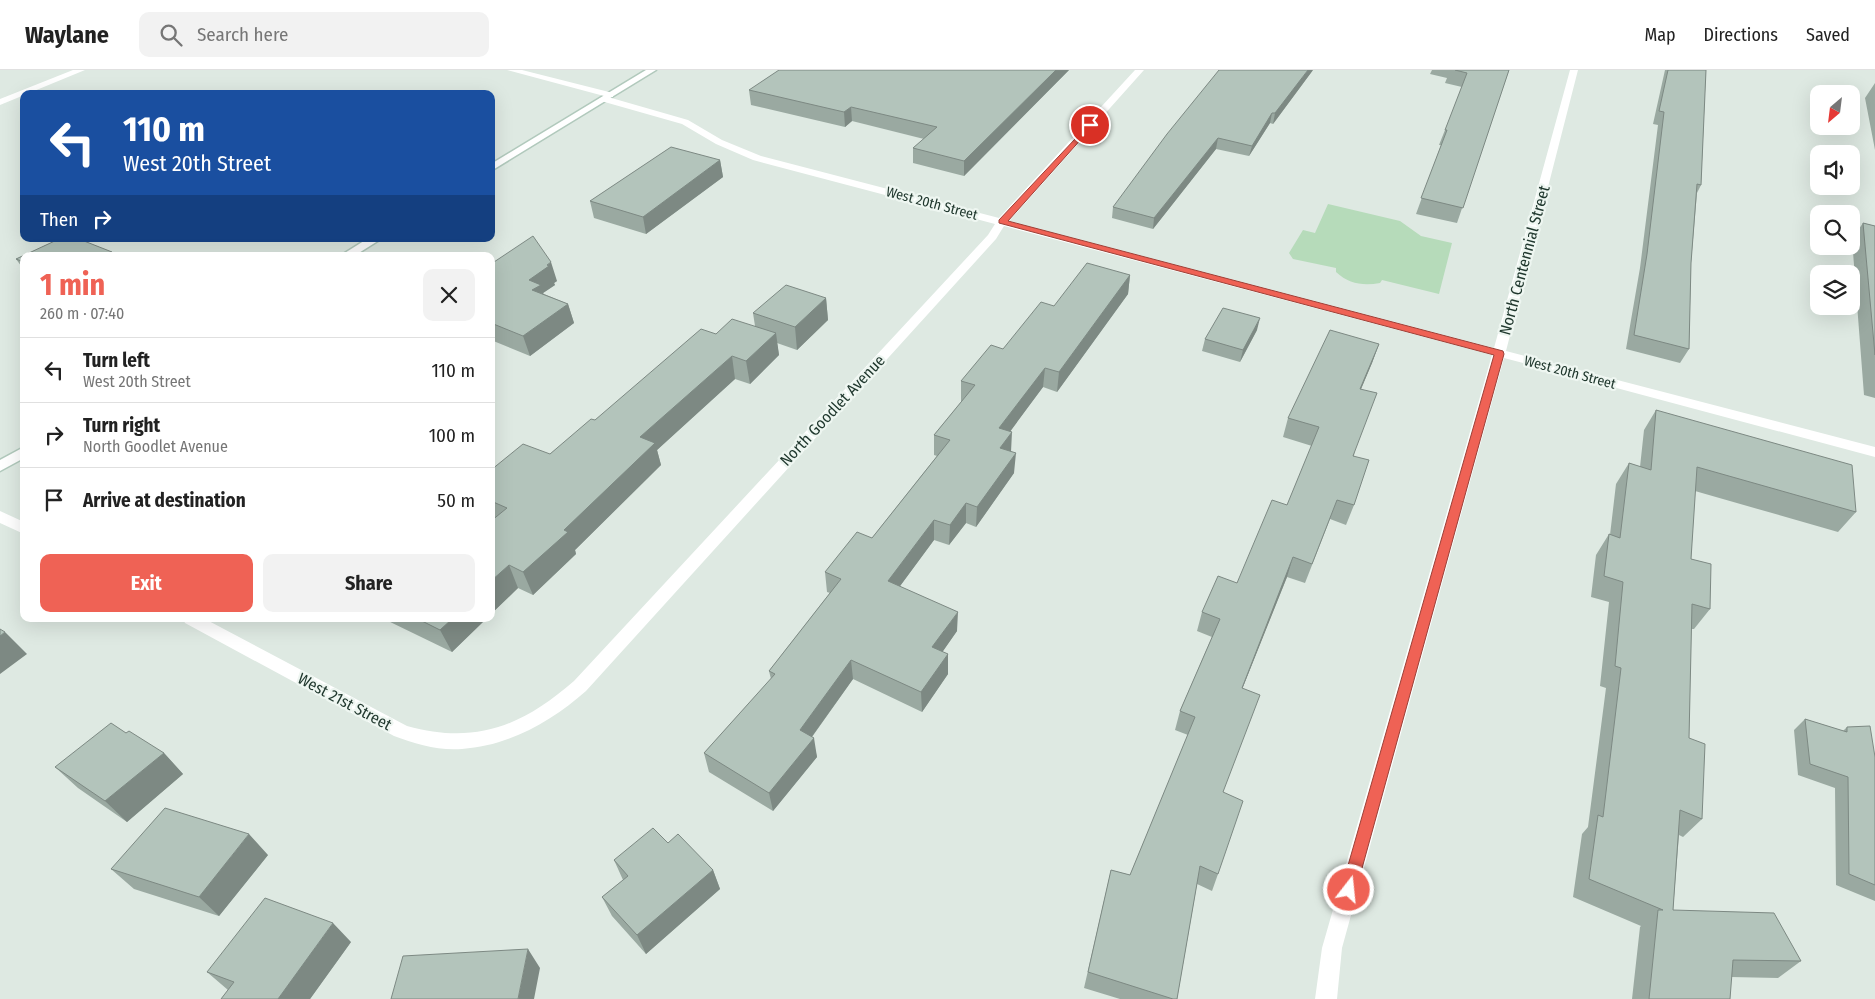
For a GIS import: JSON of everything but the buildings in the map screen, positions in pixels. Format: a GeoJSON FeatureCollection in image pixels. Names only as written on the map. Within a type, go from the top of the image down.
{"type":"FeatureCollection","features":[{"type":"Feature","properties":{"kind":"street"},"geometry":{"type":"LineString","coordinates":[[30,90],[81,70]]}},
{"type":"Feature","properties":{"kind":"street","name":"West 20th Street"},"geometry":{"type":"LineString","coordinates":[[511,70],[607,97],[685,122],[719,142],[757,158],[1875,452]]}},
{"type":"Feature","properties":{"kind":"street"},"geometry":{"type":"LineString","coordinates":[[495,166],[652,70]]}},
{"type":"Feature","properties":{"kind":"street","name":"North Goodlet Avenue"},"geometry":{"type":"LineString","coordinates":[[509,731],[524,726],[548,712],[580,686],[992,237],[1002,222],[1140,70]]}},
{"type":"Feature","properties":{"kind":"street","name":"North Centennial Street"},"geometry":{"type":"LineString","coordinates":[[1326,999],[1328,964],[1332,948],[1499,354],[1574,70]]}},
{"type":"Feature","properties":{"kind":"street"},"geometry":{"type":"LineString","coordinates":[[0,102],[20,94]]}},
{"type":"Feature","properties":{"kind":"street"},"geometry":{"type":"LineString","coordinates":[[353,252],[369,242]]}},
{"type":"Feature","properties":{"kind":"street"},"geometry":{"type":"LineString","coordinates":[[0,466],[20,454]]}},
{"type":"Feature","properties":{"kind":"street"},"geometry":{"type":"LineString","coordinates":[[0,516],[20,527]]}},
{"type":"Feature","properties":{"kind":"street","name":"West 21st Street"},"geometry":{"type":"LineString","coordinates":[[197,622],[400,731],[420,737],[461,742],[509,731]]}},
{"type":"Feature","properties":{"kind":"green space"},"geometry":{"type":"Polygon","coordinates":[[[1328,204],[1400,221],[1421,236],[1452,243],[1439,294],[1382,280],[1380,283],[1374,284],[1351,282],[1336,272],[1336,268],[1293,259],[1289,253],[1303,230],[1315,233],[1328,204]]]}},
{"type":"Feature","properties":{"kind":"route"},"geometry":{"type":"LineString","coordinates":[[1090,125],[1002,222],[1499,354],[1349,890]]}}]}
